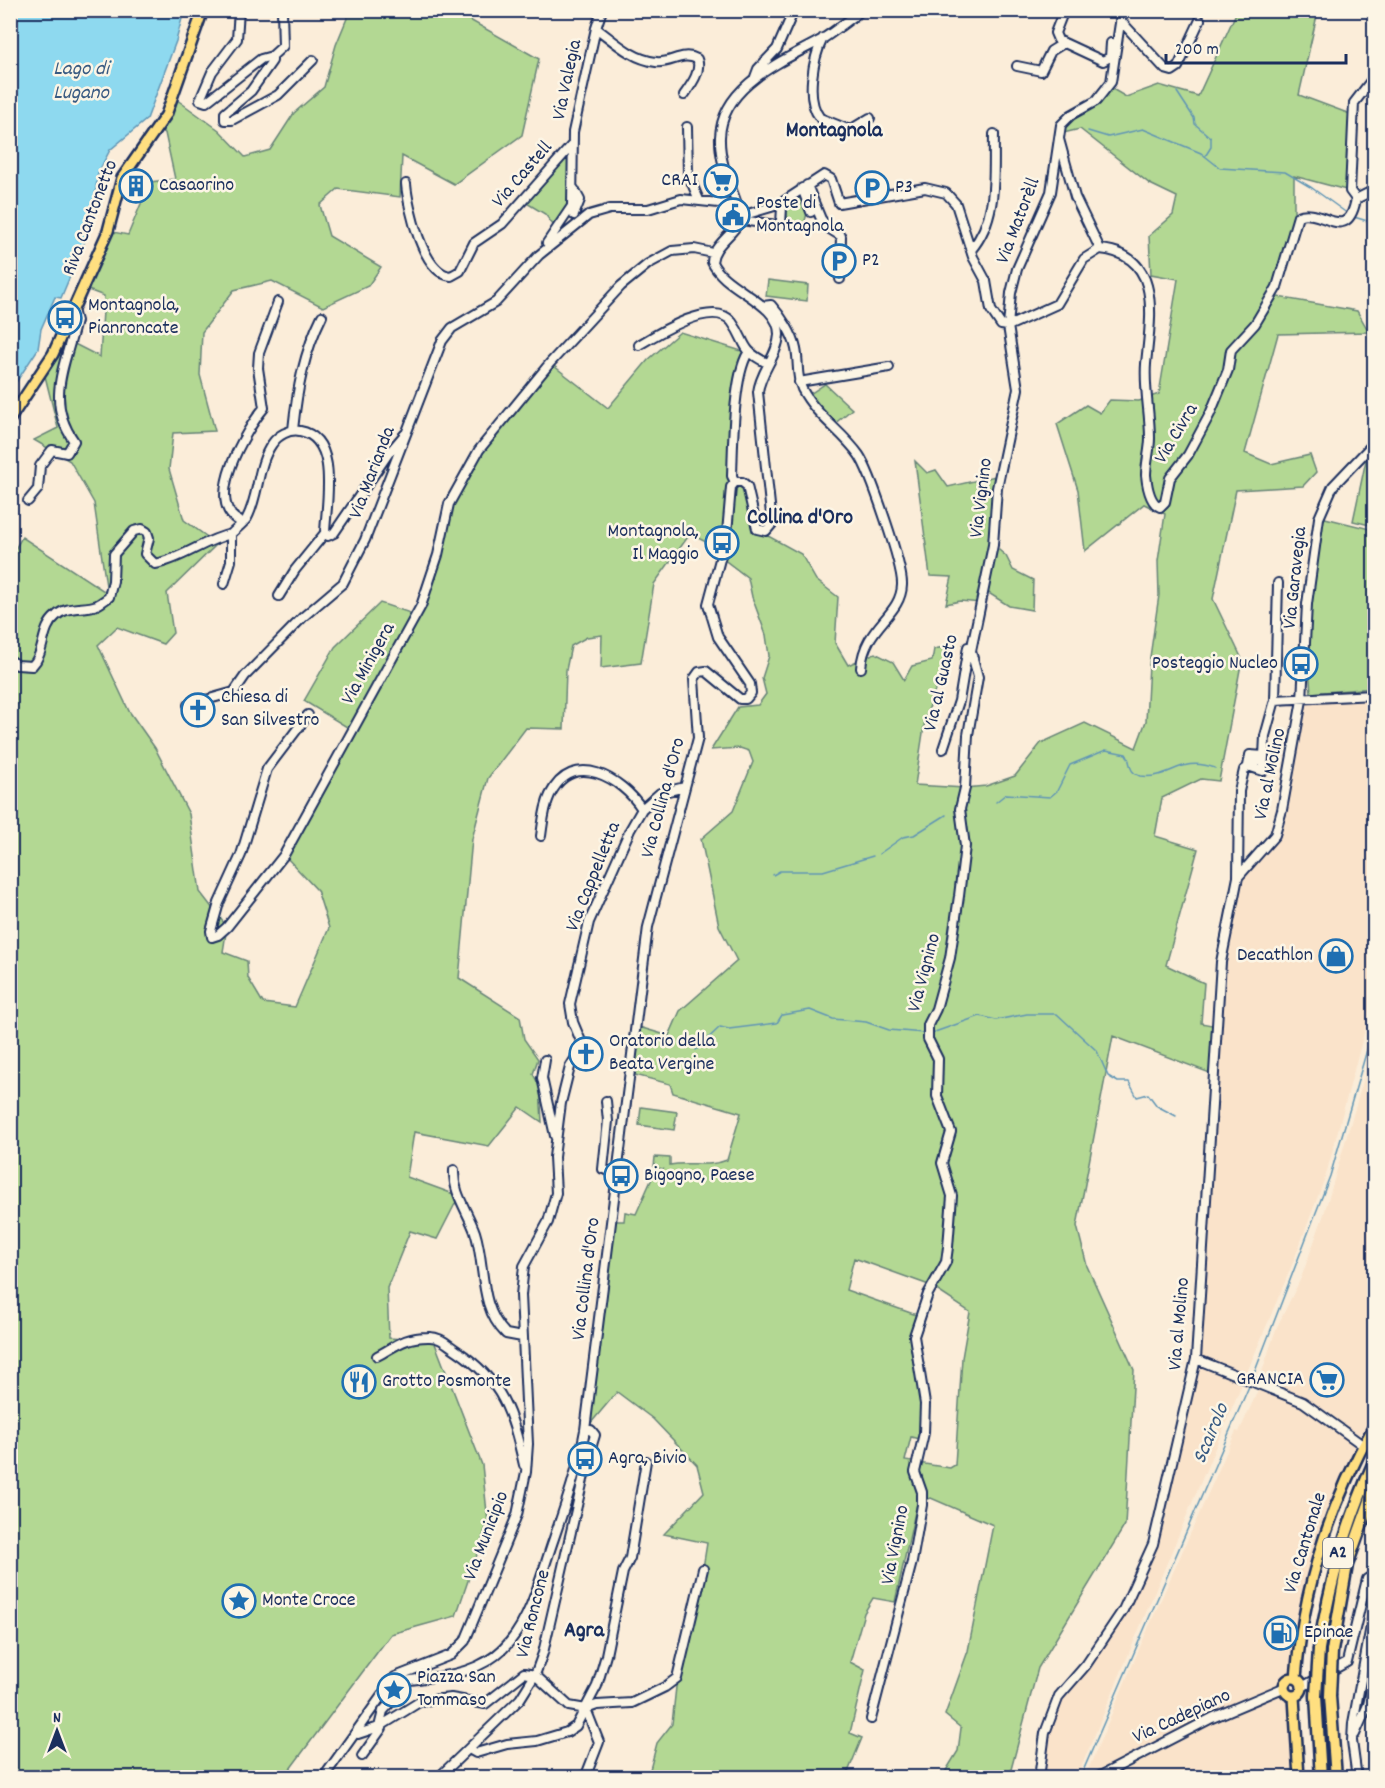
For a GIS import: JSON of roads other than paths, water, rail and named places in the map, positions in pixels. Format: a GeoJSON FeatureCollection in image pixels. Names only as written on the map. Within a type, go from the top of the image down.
{"type":"FeatureCollection","features":[{"type":"Feature","properties":{"kind":"highway","name":"A2"},"geometry":{"type":"LineString","coordinates":[[1322,1778],[1316,1696],[1319,1649],[1335,1563],[1355,1505],[1374,1462]]}},
{"type":"Feature","properties":{"kind":"highway","name":"A2"},"geometry":{"type":"LineString","coordinates":[[1336,1778],[1330,1696],[1332,1651],[1347,1565],[1374,1490]]}},
{"type":"Feature","properties":{"kind":"main road","name":"Riva Cantonetto"},"geometry":{"type":"LineString","coordinates":[[10,419],[44,372],[73,310],[108,231],[122,178],[166,115],[203,10]]}},
{"type":"Feature","properties":{"kind":"main road","name":"Via Cantonale"},"geometry":{"type":"LineString","coordinates":[[1296,1678],[1305,1606],[1320,1550],[1332,1513],[1374,1426]]}},
{"type":"Feature","properties":{"kind":"main road"},"geometry":{"type":"LineString","coordinates":[[1296,1678],[1302,1687],[1299,1694],[1294,1696],[1286,1694],[1284,1688],[1287,1680],[1296,1678]]}},
{"type":"Feature","properties":{"kind":"main road"},"geometry":{"type":"LineString","coordinates":[[1294,1696],[1299,1778]]}},
{"type":"Feature","properties":{"kind":"street"},"geometry":{"type":"LineString","coordinates":[[239,10],[237,39],[212,72],[200,100],[206,102],[261,59],[272,56],[283,46],[282,10]]}},
{"type":"Feature","properties":{"kind":"street","name":"Via Valegia"},"geometry":{"type":"LineString","coordinates":[[539,255],[569,214],[574,189],[572,145],[596,28],[602,10]]}},
{"type":"Feature","properties":{"kind":"street"},"geometry":{"type":"LineString","coordinates":[[755,78],[758,69],[777,49],[794,10]]}},
{"type":"Feature","properties":{"kind":"street"},"geometry":{"type":"LineString","coordinates":[[741,218],[724,173],[720,139],[725,113],[755,78],[824,38],[862,10]]}},
{"type":"Feature","properties":{"kind":"street"},"geometry":{"type":"LineString","coordinates":[[1064,10],[1055,35],[1064,43],[1103,61],[1110,57],[1112,39],[1117,36]]}},
{"type":"Feature","properties":{"kind":"street"},"geometry":{"type":"LineString","coordinates":[[748,353],[742,368],[736,412],[732,476],[735,482],[742,482],[747,486],[755,526],[759,531],[766,531],[772,524],[758,392],[779,332],[772,315],[763,306],[724,278],[712,262],[713,253],[741,218],[778,205],[827,175],[831,179],[837,201],[842,203],[925,188],[942,191],[956,204],[971,250],[986,281],[991,310],[1001,325],[1008,327],[1057,304],[1084,259],[1100,249],[1075,197],[1059,134],[1066,118],[1092,104],[1109,87],[1114,69],[1122,10]]}},
{"type":"Feature","properties":{"kind":"street"},"geometry":{"type":"LineString","coordinates":[[1120,20],[1165,69],[1172,71],[1178,67],[1200,20]]}},
{"type":"Feature","properties":{"kind":"street"},"geometry":{"type":"LineString","coordinates":[[596,28],[620,48],[655,62],[685,56],[697,59],[699,64],[694,81],[684,95]]}},
{"type":"Feature","properties":{"kind":"street"},"geometry":{"type":"LineString","coordinates":[[824,38],[813,76],[813,105],[820,118],[851,132],[870,118]]}},
{"type":"Feature","properties":{"kind":"street"},"geometry":{"type":"LineString","coordinates":[[1017,66],[1041,71],[1052,51],[1064,43]]}},
{"type":"Feature","properties":{"kind":"street"},"geometry":{"type":"LineString","coordinates":[[272,56],[270,66],[260,80],[248,95],[225,113],[225,120],[232,120],[278,94],[313,60]]}},
{"type":"Feature","properties":{"kind":"street"},"geometry":{"type":"LineString","coordinates":[[1374,77],[1359,93],[1353,107],[1350,191],[1356,199],[1374,190]]}},
{"type":"Feature","properties":{"kind":"street"},"geometry":{"type":"LineString","coordinates":[[687,127],[688,174],[699,200]]}},
{"type":"Feature","properties":{"kind":"street"},"geometry":{"type":"LineString","coordinates":[[971,250],[978,241],[993,205],[994,134]]}},
{"type":"Feature","properties":{"kind":"street","name":"Via Matorèll"},"geometry":{"type":"LineString","coordinates":[[1008,327],[1014,277],[1047,207],[1054,181],[1059,134]]}},
{"type":"Feature","properties":{"kind":"street","name":"Via Castell"},"geometry":{"type":"LineString","coordinates":[[406,184],[409,205],[424,249],[437,272],[451,276],[459,271],[474,243],[502,224],[572,145]]}},
{"type":"Feature","properties":{"kind":"street"},"geometry":{"type":"LineString","coordinates":[[1056,155],[1065,156]]}},
{"type":"Feature","properties":{"kind":"street"},"geometry":{"type":"LineString","coordinates":[[805,187],[812,212]]}},
{"type":"Feature","properties":{"kind":"street"},"geometry":{"type":"LineString","coordinates":[[805,187],[828,228],[841,236],[840,279]]}},
{"type":"Feature","properties":{"kind":"street"},"geometry":{"type":"LineString","coordinates":[[568,229],[567,226],[580,200],[574,189]]}},
{"type":"Feature","properties":{"kind":"street","name":"Via Civra"},"geometry":{"type":"LineString","coordinates":[[1100,249],[1128,257],[1145,281],[1151,295],[1151,333],[1145,382],[1150,442],[1146,476],[1153,501],[1160,507],[1166,502],[1170,478],[1188,455],[1210,414],[1228,370],[1231,350],[1255,324],[1277,287],[1298,216],[1308,214],[1342,223],[1348,220],[1356,199]]}},
{"type":"Feature","properties":{"kind":"street"},"geometry":{"type":"LineString","coordinates":[[539,255],[568,229],[599,212],[648,209],[673,200],[699,200],[738,205]]}},
{"type":"Feature","properties":{"kind":"street"},"geometry":{"type":"LineString","coordinates":[[741,218],[764,225],[780,225],[784,216],[782,207],[778,205]]}},
{"type":"Feature","properties":{"kind":"street","name":"Via Minigera"},"geometry":{"type":"LineString","coordinates":[[308,715],[267,769],[241,855],[219,903],[211,931],[212,937],[227,927],[281,859],[421,606],[438,555],[449,504],[479,450],[550,363],[621,286],[648,264],[672,251],[694,249],[713,253]]}},
{"type":"Feature","properties":{"kind":"street","name":"Via Marianda"},"geometry":{"type":"LineString","coordinates":[[188,705],[216,695],[225,696],[234,692],[245,676],[303,617],[343,583],[365,540],[446,334],[460,322],[496,302],[539,255]]}},
{"type":"Feature","properties":{"kind":"street"},"geometry":{"type":"LineString","coordinates":[[241,522],[237,520],[228,505],[225,486],[250,424],[264,408],[258,368],[259,353],[278,302]]}},
{"type":"Feature","properties":{"kind":"street"},"geometry":{"type":"LineString","coordinates":[[763,306],[771,305],[792,338],[800,382],[815,409],[862,461],[898,559],[902,582],[899,599],[872,633],[862,655],[861,669]]}},
{"type":"Feature","properties":{"kind":"street"},"geometry":{"type":"LineString","coordinates":[[28,501],[38,489],[40,466],[52,450],[68,453],[74,441],[60,417],[57,402],[76,321],[73,310]]}},
{"type":"Feature","properties":{"kind":"street"},"geometry":{"type":"LineString","coordinates":[[639,345],[673,325],[696,317],[714,315],[732,321],[748,353],[767,363]]}},
{"type":"Feature","properties":{"kind":"street"},"geometry":{"type":"LineString","coordinates":[[293,430],[299,385],[309,345],[322,316]]}},
{"type":"Feature","properties":{"kind":"street","name":"Via Vignino"},"geometry":{"type":"LineString","coordinates":[[871,1719],[920,1526],[922,1492],[915,1472],[924,1433],[925,1404],[914,1336],[928,1294],[946,1262],[952,1206],[942,1163],[951,1132],[937,1096],[938,1059],[928,1036],[928,1026],[936,1009],[950,958],[965,846],[960,809],[965,788],[968,735],[978,677],[971,651],[993,545],[998,488],[1018,390],[1017,371],[1008,327]]}},
{"type":"Feature","properties":{"kind":"street"},"geometry":{"type":"LineString","coordinates":[[800,382],[889,367]]}},
{"type":"Feature","properties":{"kind":"street"},"geometry":{"type":"LineString","coordinates":[[10,660],[18,666],[32,666],[40,658],[47,627],[56,615],[72,608],[97,605],[109,597],[114,581],[114,554],[134,531],[142,529],[147,532],[149,538],[145,554],[148,560],[155,564],[165,562],[218,537],[231,534],[246,519],[271,446],[277,438],[293,430],[311,435],[325,452],[328,465],[325,533],[303,559],[279,596]]}},
{"type":"Feature","properties":{"kind":"street"},"geometry":{"type":"LineString","coordinates":[[325,533],[328,536],[334,533],[392,448],[406,433]]}},
{"type":"Feature","properties":{"kind":"street","name":"Via Garavegia"},"geometry":{"type":"LineString","coordinates":[[1302,700],[1307,604],[1319,518],[1333,486],[1374,443]]}},
{"type":"Feature","properties":{"kind":"street","name":"Via Collina d'Oro"},"geometry":{"type":"LineString","coordinates":[[390,1682],[447,1676],[470,1670],[494,1657],[518,1633],[531,1607],[565,1506],[585,1430],[651,906],[698,738],[694,682],[696,675],[701,671],[710,674],[740,699],[749,697],[752,689],[718,637],[708,604],[728,533],[732,487],[735,482]]}},
{"type":"Feature","properties":{"kind":"street"},"geometry":{"type":"LineString","coordinates":[[224,584],[231,561],[231,534]]}},
{"type":"Feature","properties":{"kind":"street","name":"Via Garavegia"},"geometry":{"type":"LineString","coordinates":[[1247,768],[1264,756],[1265,736],[1275,700],[1278,583]]}},
{"type":"Feature","properties":{"kind":"street","name":"Via al Guasto"},"geometry":{"type":"LineString","coordinates":[[943,749],[959,701],[970,632],[975,626]]}},
{"type":"Feature","properties":{"kind":"street"},"geometry":{"type":"LineString","coordinates":[[1275,700],[1374,695]]}},
{"type":"Feature","properties":{"kind":"street","name":"Via al Molino"},"geometry":{"type":"LineString","coordinates":[[1238,877],[1267,846],[1279,824],[1302,700]]}},
{"type":"Feature","properties":{"kind":"street","name":"Via al Molino"},"geometry":{"type":"LineString","coordinates":[[1039,1778],[1045,1733],[1059,1696],[1086,1665],[1123,1610],[1153,1544],[1196,1359],[1221,962],[1238,877],[1237,803],[1247,768]]}},
{"type":"Feature","properties":{"kind":"street"},"geometry":{"type":"LineString","coordinates":[[541,836],[550,794],[557,784],[577,771],[591,771],[610,777],[635,798],[642,809]]}},
{"type":"Feature","properties":{"kind":"street","name":"Via Cappelletta"},"geometry":{"type":"LineString","coordinates":[[570,1008],[589,922],[630,830],[642,809],[660,793],[685,787]]}},
{"type":"Feature","properties":{"kind":"street","name":"Via Municipio"},"geometry":{"type":"LineString","coordinates":[[390,1682],[399,1674],[443,1659],[463,1645],[517,1515],[528,1444],[522,1337],[522,1275],[548,1222],[556,1193],[555,1137],[568,1072],[583,1046],[570,1008]]}},
{"type":"Feature","properties":{"kind":"street"},"geometry":{"type":"LineString","coordinates":[[545,1060],[542,1078],[555,1137]]}},
{"type":"Feature","properties":{"kind":"street"},"geometry":{"type":"LineString","coordinates":[[606,1101],[608,1121],[603,1169],[617,1173]]}},
{"type":"Feature","properties":{"kind":"street"},"geometry":{"type":"LineString","coordinates":[[454,1170],[455,1187],[474,1231],[489,1309],[506,1334],[522,1337]]}},
{"type":"Feature","properties":{"kind":"street"},"geometry":{"type":"LineString","coordinates":[[377,1356],[395,1343],[426,1336],[441,1340],[473,1361],[500,1391],[511,1412],[525,1472]]}},
{"type":"Feature","properties":{"kind":"street"},"geometry":{"type":"LineString","coordinates":[[1196,1359],[1251,1379],[1303,1402],[1364,1446]]}},
{"type":"Feature","properties":{"kind":"street","name":"Via Roncone"},"geometry":{"type":"LineString","coordinates":[[438,1778],[520,1699],[535,1675],[543,1653],[588,1458],[595,1443],[595,1435],[591,1430],[585,1430]]}},
{"type":"Feature","properties":{"kind":"street"},"geometry":{"type":"LineString","coordinates":[[469,1749],[476,1753],[567,1732],[576,1726],[586,1709],[600,1674],[622,1572],[630,1558],[646,1461]]}},
{"type":"Feature","properties":{"kind":"street"},"geometry":{"type":"LineString","coordinates":[[362,1756],[380,1728],[407,1708],[421,1701],[451,1698],[485,1704],[524,1673],[535,1675],[569,1706],[586,1709],[597,1705],[632,1703],[665,1687],[677,1678],[703,1569]]}},
{"type":"Feature","properties":{"kind":"street"},"geometry":{"type":"LineString","coordinates":[[1302,1687],[1347,1662],[1367,1579],[1374,1575]]}},
{"type":"Feature","properties":{"kind":"street"},"geometry":{"type":"LineString","coordinates":[[1357,1778],[1352,1741],[1374,1610]]}},
{"type":"Feature","properties":{"kind":"street"},"geometry":{"type":"LineString","coordinates":[[1352,1741],[1368,1705],[1374,1679]]}},
{"type":"Feature","properties":{"kind":"street"},"geometry":{"type":"LineString","coordinates":[[323,1778],[390,1682],[400,1692],[383,1711],[380,1728]]}},
{"type":"Feature","properties":{"kind":"street","name":"Via Cadepiano"},"geometry":{"type":"LineString","coordinates":[[1096,1778],[1212,1718],[1284,1688]]}},
{"type":"Feature","properties":{"kind":"street"},"geometry":{"type":"LineString","coordinates":[[585,1778],[599,1742],[586,1709]]}},
{"type":"Feature","properties":{"kind":"street"},"geometry":{"type":"LineString","coordinates":[[358,1734],[380,1728]]}},
{"type":"Feature","properties":{"kind":"water","name":"Lago di Lugano"},"geometry":{"type":"Polygon","coordinates":[[[11,10],[184,11],[176,41],[147,119],[110,150],[98,173],[91,226],[61,298],[55,297],[41,329],[38,349],[15,384],[10,384],[11,10]]]}},
{"type":"Feature","properties":{"kind":"waterway"},"geometry":{"type":"LineString","coordinates":[[1177,92],[1194,118],[1195,124],[1211,138],[1211,147],[1206,155]]}},
{"type":"Feature","properties":{"kind":"waterway"},"geometry":{"type":"LineString","coordinates":[[1088,131],[1108,137],[1143,129],[1201,153],[1220,168],[1285,172],[1348,214]]}},
{"type":"Feature","properties":{"kind":"waterway"},"geometry":{"type":"LineString","coordinates":[[1354,217],[1374,223]]}},
{"type":"Feature","properties":{"kind":"waterway"},"geometry":{"type":"LineString","coordinates":[[996,802],[1006,794],[1050,797],[1057,791],[1070,765],[1106,750],[1126,754],[1131,769],[1140,776],[1160,775],[1192,764],[1215,768]]}},
{"type":"Feature","properties":{"kind":"waterway"},"geometry":{"type":"LineString","coordinates":[[879,854],[903,837],[914,835],[946,815]]}},
{"type":"Feature","properties":{"kind":"waterway"},"geometry":{"type":"LineString","coordinates":[[773,875],[780,871],[823,871],[873,856]]}},
{"type":"Feature","properties":{"kind":"waterway"},"geometry":{"type":"LineString","coordinates":[[696,1050],[720,1027],[729,1029],[777,1023],[782,1015],[810,1010],[833,1019],[866,1022],[889,1030],[924,1033]]}},
{"type":"Feature","properties":{"kind":"waterway"},"geometry":{"type":"LineString","coordinates":[[932,1033],[980,1016],[996,1020],[1027,1014],[1057,1014],[1097,1051],[1108,1076],[1118,1082],[1129,1082],[1137,1097],[1148,1094],[1157,1106],[1176,1116]]}},
{"type":"Feature","properties":{"kind":"waterway","name":"Scairolo"},"geometry":{"type":"LineString","coordinates":[[1252,1379],[1330,1176],[1374,1026]]}},
{"type":"Feature","properties":{"kind":"waterway","name":"Scairolo"},"geometry":{"type":"LineString","coordinates":[[1080,1778],[1250,1384]]}},
{"type":"Feature","properties":{"kind":"place","name":"CRAI"},"geometry":{"type":"Point","coordinates":[721,181]}},
{"type":"Feature","properties":{"kind":"place","name":"Casaorino"},"geometry":{"type":"Point","coordinates":[136,186]}},
{"type":"Feature","properties":{"kind":"place","name":"P3"},"geometry":{"type":"Point","coordinates":[872,188]}},
{"type":"Feature","properties":{"kind":"place","name":"Poste di Montagnola"},"geometry":{"type":"Point","coordinates":[733,215]}},
{"type":"Feature","properties":{"kind":"place","name":"P2"},"geometry":{"type":"Point","coordinates":[839,261]}},
{"type":"Feature","properties":{"kind":"place","name":"Montagnola, Pianroncate"},"geometry":{"type":"Point","coordinates":[65,318]}},
{"type":"Feature","properties":{"kind":"place","name":"Montagnola, Il Maggio"},"geometry":{"type":"Point","coordinates":[722,543]}},
{"type":"Feature","properties":{"kind":"place","name":"Posteggio Nucleo"},"geometry":{"type":"Point","coordinates":[1301,664]}},
{"type":"Feature","properties":{"kind":"place","name":"Chiesa di San Silvestro"},"geometry":{"type":"Point","coordinates":[198,710]}},
{"type":"Feature","properties":{"kind":"place","name":"Decathlon"},"geometry":{"type":"Point","coordinates":[1336,956]}},
{"type":"Feature","properties":{"kind":"place","name":"Oratorio della Beata Vergine"},"geometry":{"type":"Point","coordinates":[586,1054]}},
{"type":"Feature","properties":{"kind":"place","name":"Bigogno, Paese"},"geometry":{"type":"Point","coordinates":[621,1176]}},
{"type":"Feature","properties":{"kind":"place","name":"GRANCIA"},"geometry":{"type":"Point","coordinates":[1327,1380]}},
{"type":"Feature","properties":{"kind":"place","name":"Grotto Posmonte"},"geometry":{"type":"Point","coordinates":[359,1382]}},
{"type":"Feature","properties":{"kind":"place","name":"Agra, Bivio"},"geometry":{"type":"Point","coordinates":[585,1459]}},
{"type":"Feature","properties":{"kind":"place","name":"Monte Croce"},"geometry":{"type":"Point","coordinates":[239,1601]}},
{"type":"Feature","properties":{"kind":"place","name":"Epinae"},"geometry":{"type":"Point","coordinates":[1281,1633]}},
{"type":"Feature","properties":{"kind":"place","name":"Piazza San Tommaso"},"geometry":{"type":"Point","coordinates":[394,1690]}},
{"type":"Feature","properties":{"kind":"district","name":"Montagnola"},"geometry":{"type":"Point","coordinates":[834,131]}},
{"type":"Feature","properties":{"kind":"district","name":"Collina d'Oro"},"geometry":{"type":"Point","coordinates":[800,518]}},
{"type":"Feature","properties":{"kind":"district","name":"Agra"},"geometry":{"type":"Point","coordinates":[584,1631]}}]}
